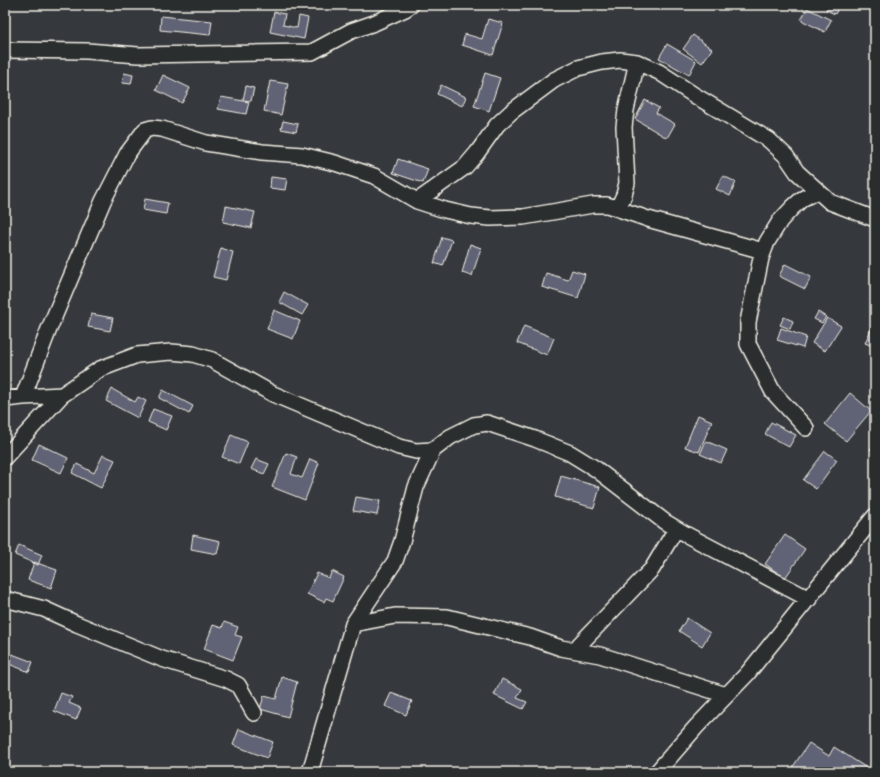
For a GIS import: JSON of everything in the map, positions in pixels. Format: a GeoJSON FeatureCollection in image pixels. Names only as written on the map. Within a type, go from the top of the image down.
{"type":"FeatureCollection","features":[{"type":"Feature","properties":{"kind":"street"},"geometry":{"type":"LineString","coordinates":[[5,50],[138,55],[312,52],[351,31],[374,23],[411,5]]}},
{"type":"Feature","properties":{"kind":"street"},"geometry":{"type":"LineString","coordinates":[[417,201],[465,167],[477,153],[496,125],[554,80],[578,68],[602,62],[620,60],[636,62],[659,72],[769,140],[786,156],[797,172],[830,202],[875,220]]}},
{"type":"Feature","properties":{"kind":"street"},"geometry":{"type":"LineString","coordinates":[[618,208],[624,195],[627,183],[624,127],[636,62]]}},
{"type":"Feature","properties":{"kind":"street"},"geometry":{"type":"LineString","coordinates":[[23,397],[48,329],[103,201],[127,154],[145,130],[152,128],[162,129],[206,143],[262,152],[302,155],[335,163],[374,176],[417,201],[471,216],[490,218],[523,216],[607,205],[648,219],[763,251]]}},
{"type":"Feature","properties":{"kind":"street"},"geometry":{"type":"LineString","coordinates":[[806,428],[773,392],[748,344],[748,322],[751,300],[763,251],[767,242],[784,217],[802,199],[817,190]]}},
{"type":"Feature","properties":{"kind":"street"},"geometry":{"type":"LineString","coordinates":[[5,457],[62,395],[100,369],[137,355],[171,352],[193,354],[212,360],[273,394],[399,447],[416,451],[433,450]]}},
{"type":"Feature","properties":{"kind":"street"},"geometry":{"type":"LineString","coordinates":[[5,399],[62,395]]}},
{"type":"Feature","properties":{"kind":"street"},"geometry":{"type":"LineString","coordinates":[[310,772],[353,624],[395,560],[402,541],[416,487],[433,450],[450,437],[474,425],[487,423],[570,453],[596,469],[665,522],[755,572],[809,599]]}},
{"type":"Feature","properties":{"kind":"street"},"geometry":{"type":"LineString","coordinates":[[657,772],[696,727],[747,674],[875,516]]}},
{"type":"Feature","properties":{"kind":"street"},"geometry":{"type":"LineString","coordinates":[[579,645],[652,569],[676,528]]}},
{"type":"Feature","properties":{"kind":"street"},"geometry":{"type":"LineString","coordinates":[[5,599],[44,609],[162,659],[226,679],[238,685],[254,713]]}},
{"type":"Feature","properties":{"kind":"street"},"geometry":{"type":"LineString","coordinates":[[353,624],[395,616],[447,617],[530,637],[562,648],[600,655],[726,696]]}},
{"type":"Feature","properties":{"kind":"building"},"geometry":{"type":"Polygon","coordinates":[[[828,5],[840,5],[835,14],[826,10],[828,5]]]}},
{"type":"Feature","properties":{"kind":"building"},"geometry":{"type":"Polygon","coordinates":[[[807,8],[831,20],[825,32],[801,20],[807,8]]]}},
{"type":"Feature","properties":{"kind":"building"},"geometry":{"type":"Polygon","coordinates":[[[274,12],[285,14],[283,25],[297,28],[299,16],[308,18],[304,39],[270,32],[274,12]]]}},
{"type":"Feature","properties":{"kind":"building"},"geometry":{"type":"Polygon","coordinates":[[[161,16],[212,21],[210,35],[160,30],[161,16]]]}},
{"type":"Feature","properties":{"kind":"building"},"geometry":{"type":"Polygon","coordinates":[[[488,19],[503,23],[493,55],[462,45],[465,34],[482,39],[488,19]]]}},
{"type":"Feature","properties":{"kind":"building"},"geometry":{"type":"Polygon","coordinates":[[[693,35],[712,49],[702,63],[683,49],[693,35]]]}},
{"type":"Feature","properties":{"kind":"building"},"geometry":{"type":"Polygon","coordinates":[[[667,44],[696,61],[689,75],[659,58],[667,44]]]}},
{"type":"Feature","properties":{"kind":"building"},"geometry":{"type":"Polygon","coordinates":[[[124,73],[133,75],[131,84],[122,83],[124,73]]]}},
{"type":"Feature","properties":{"kind":"building"},"geometry":{"type":"Polygon","coordinates":[[[485,73],[500,78],[489,111],[474,106],[485,73]]]}},
{"type":"Feature","properties":{"kind":"building"},"geometry":{"type":"Polygon","coordinates":[[[163,75],[190,88],[182,103],[156,90],[163,75]]]}},
{"type":"Feature","properties":{"kind":"building"},"geometry":{"type":"Polygon","coordinates":[[[270,81],[288,84],[281,115],[264,111],[270,81]]]}},
{"type":"Feature","properties":{"kind":"building"},"geometry":{"type":"Polygon","coordinates":[[[441,85],[466,97],[462,106],[437,94],[441,85]]]}},
{"type":"Feature","properties":{"kind":"building"},"geometry":{"type":"Polygon","coordinates":[[[246,86],[254,88],[251,101],[243,100],[246,86]]]}},
{"type":"Feature","properties":{"kind":"building"},"geometry":{"type":"Polygon","coordinates":[[[221,97],[249,102],[246,114],[218,109],[221,97]]]}},
{"type":"Feature","properties":{"kind":"building"},"geometry":{"type":"Polygon","coordinates":[[[645,100],[659,108],[656,113],[675,124],[667,138],[635,119],[645,100]]]}},
{"type":"Feature","properties":{"kind":"building"},"geometry":{"type":"Polygon","coordinates":[[[283,121],[298,124],[296,132],[281,129],[283,121]]]}},
{"type":"Feature","properties":{"kind":"building"},"geometry":{"type":"Polygon","coordinates":[[[398,159],[428,169],[423,183],[393,173],[398,159]]]}},
{"type":"Feature","properties":{"kind":"building"},"geometry":{"type":"Polygon","coordinates":[[[723,176],[736,182],[730,196],[716,189],[723,176]]]}},
{"type":"Feature","properties":{"kind":"building"},"geometry":{"type":"Polygon","coordinates":[[[271,177],[287,179],[285,190],[270,188],[271,177]]]}},
{"type":"Feature","properties":{"kind":"building"},"geometry":{"type":"Polygon","coordinates":[[[145,199],[168,203],[166,214],[143,210],[145,199]]]}},
{"type":"Feature","properties":{"kind":"building"},"geometry":{"type":"Polygon","coordinates":[[[226,206],[255,212],[251,228],[223,222],[226,206]]]}},
{"type":"Feature","properties":{"kind":"building"},"geometry":{"type":"Polygon","coordinates":[[[442,237],[452,240],[443,266],[434,263],[442,237]]]}},
{"type":"Feature","properties":{"kind":"building"},"geometry":{"type":"Polygon","coordinates":[[[470,244],[481,248],[472,276],[462,273],[470,244]]]}},
{"type":"Feature","properties":{"kind":"building"},"geometry":{"type":"Polygon","coordinates":[[[221,248],[233,252],[226,280],[213,277],[221,248]]]}},
{"type":"Feature","properties":{"kind":"building"},"geometry":{"type":"Polygon","coordinates":[[[785,264],[811,277],[805,289],[779,276],[785,264]]]}},
{"type":"Feature","properties":{"kind":"building"},"geometry":{"type":"Polygon","coordinates":[[[572,270],[585,274],[578,298],[542,287],[546,273],[568,280],[572,270]]]}},
{"type":"Feature","properties":{"kind":"building"},"geometry":{"type":"Polygon","coordinates":[[[284,292],[308,305],[302,315],[279,302],[284,292]]]}},
{"type":"Feature","properties":{"kind":"building"},"geometry":{"type":"Polygon","coordinates":[[[274,310],[300,321],[293,339],[267,329],[274,310]]]}},
{"type":"Feature","properties":{"kind":"building"},"geometry":{"type":"Polygon","coordinates":[[[818,312],[826,317],[822,323],[814,319],[818,312]]]}},
{"type":"Feature","properties":{"kind":"building"},"geometry":{"type":"Polygon","coordinates":[[[91,314],[113,318],[110,331],[88,327],[91,314]]]}},
{"type":"Feature","properties":{"kind":"building"},"geometry":{"type":"Polygon","coordinates":[[[784,317],[793,321],[790,329],[780,325],[784,317]]]}},
{"type":"Feature","properties":{"kind":"building"},"geometry":{"type":"Polygon","coordinates":[[[827,318],[841,326],[825,351],[812,343],[827,318]]]}},
{"type":"Feature","properties":{"kind":"building"},"geometry":{"type":"Polygon","coordinates":[[[875,320],[875,347],[865,343],[875,320]]]}},
{"type":"Feature","properties":{"kind":"building"},"geometry":{"type":"Polygon","coordinates":[[[524,326],[554,338],[547,355],[517,343],[524,326]]]}},
{"type":"Feature","properties":{"kind":"building"},"geometry":{"type":"Polygon","coordinates":[[[781,328],[806,337],[803,348],[777,340],[781,328]]]}},
{"type":"Feature","properties":{"kind":"building"},"geometry":{"type":"Polygon","coordinates":[[[112,389],[135,402],[138,397],[146,401],[138,418],[106,401],[112,389]]]}},
{"type":"Feature","properties":{"kind":"building"},"geometry":{"type":"Polygon","coordinates":[[[163,390],[193,406],[189,414],[159,398],[163,390]]]}},
{"type":"Feature","properties":{"kind":"building"},"geometry":{"type":"Polygon","coordinates":[[[850,393],[871,411],[846,441],[825,424],[850,393]]]}},
{"type":"Feature","properties":{"kind":"building"},"geometry":{"type":"Polygon","coordinates":[[[153,409],[172,416],[166,430],[148,422],[153,409]]]}},
{"type":"Feature","properties":{"kind":"building"},"geometry":{"type":"Polygon","coordinates":[[[698,415],[712,421],[699,452],[685,447],[698,415]]]}},
{"type":"Feature","properties":{"kind":"building"},"geometry":{"type":"Polygon","coordinates":[[[771,422],[796,435],[789,447],[765,434],[771,422]]]}},
{"type":"Feature","properties":{"kind":"building"},"geometry":{"type":"Polygon","coordinates":[[[231,435],[248,442],[239,464],[222,457],[231,435]]]}},
{"type":"Feature","properties":{"kind":"building"},"geometry":{"type":"Polygon","coordinates":[[[706,441],[727,450],[721,463],[700,454],[706,441]]]}},
{"type":"Feature","properties":{"kind":"building"},"geometry":{"type":"Polygon","coordinates":[[[39,444],[68,458],[61,473],[32,460],[39,444]]]}},
{"type":"Feature","properties":{"kind":"building"},"geometry":{"type":"Polygon","coordinates":[[[875,444],[875,453],[870,449],[875,444]]]}},
{"type":"Feature","properties":{"kind":"building"},"geometry":{"type":"Polygon","coordinates":[[[825,451],[837,460],[816,489],[803,480],[825,451]]]}},
{"type":"Feature","properties":{"kind":"building"},"geometry":{"type":"Polygon","coordinates":[[[286,453],[297,457],[291,474],[302,478],[310,459],[319,463],[305,500],[272,487],[286,453]]]}},
{"type":"Feature","properties":{"kind":"building"},"geometry":{"type":"Polygon","coordinates":[[[103,455],[115,460],[101,488],[72,473],[77,464],[94,473],[103,455]]]}},
{"type":"Feature","properties":{"kind":"building"},"geometry":{"type":"Polygon","coordinates":[[[256,459],[269,464],[264,474],[251,469],[256,459]]]}},
{"type":"Feature","properties":{"kind":"building"},"geometry":{"type":"Polygon","coordinates":[[[561,476],[600,487],[594,508],[555,497],[561,476]]]}},
{"type":"Feature","properties":{"kind":"building"},"geometry":{"type":"Polygon","coordinates":[[[356,497],[380,501],[377,515],[353,511],[356,497]]]}},
{"type":"Feature","properties":{"kind":"building"},"geometry":{"type":"Polygon","coordinates":[[[193,535],[220,541],[217,554],[191,549],[193,535]]]}},
{"type":"Feature","properties":{"kind":"building"},"geometry":{"type":"Polygon","coordinates":[[[785,535],[805,549],[785,578],[765,564],[785,535]]]}},
{"type":"Feature","properties":{"kind":"building"},"geometry":{"type":"Polygon","coordinates":[[[19,545],[42,555],[38,565],[15,555],[19,545]]]}},
{"type":"Feature","properties":{"kind":"building"},"geometry":{"type":"Polygon","coordinates":[[[34,562],[57,570],[51,588],[28,580],[34,562]]]}},
{"type":"Feature","properties":{"kind":"building"},"geometry":{"type":"Polygon","coordinates":[[[332,571],[344,577],[333,601],[326,598],[324,602],[307,594],[317,573],[329,578],[332,571]]]}},
{"type":"Feature","properties":{"kind":"building"},"geometry":{"type":"Polygon","coordinates":[[[687,618],[710,633],[702,646],[679,631],[687,618]]]}},
{"type":"Feature","properties":{"kind":"building"},"geometry":{"type":"Polygon","coordinates":[[[224,622],[238,627],[235,635],[242,637],[233,660],[204,649],[213,625],[222,628],[224,622]]]}},
{"type":"Feature","properties":{"kind":"building"},"geometry":{"type":"Polygon","coordinates":[[[12,654],[33,662],[29,672],[9,664],[12,654]]]}},
{"type":"Feature","properties":{"kind":"building"},"geometry":{"type":"Polygon","coordinates":[[[282,677],[297,682],[288,717],[260,709],[264,696],[276,699],[282,677]]]}},
{"type":"Feature","properties":{"kind":"building"},"geometry":{"type":"Polygon","coordinates":[[[502,679],[522,689],[517,698],[527,702],[523,709],[494,695],[502,679]]]}},
{"type":"Feature","properties":{"kind":"building"},"geometry":{"type":"Polygon","coordinates":[[[61,693],[72,697],[69,703],[81,708],[76,720],[54,711],[61,693]]]}},
{"type":"Feature","properties":{"kind":"building"},"geometry":{"type":"Polygon","coordinates":[[[391,693],[412,701],[406,715],[385,706],[391,693]]]}},
{"type":"Feature","properties":{"kind":"building"},"geometry":{"type":"Polygon","coordinates":[[[239,729],[273,742],[267,758],[233,745],[239,729]]]}},
{"type":"Feature","properties":{"kind":"building"},"geometry":{"type":"Polygon","coordinates":[[[809,743],[829,756],[834,747],[873,772],[791,772],[790,771],[809,743]]]}}]}
